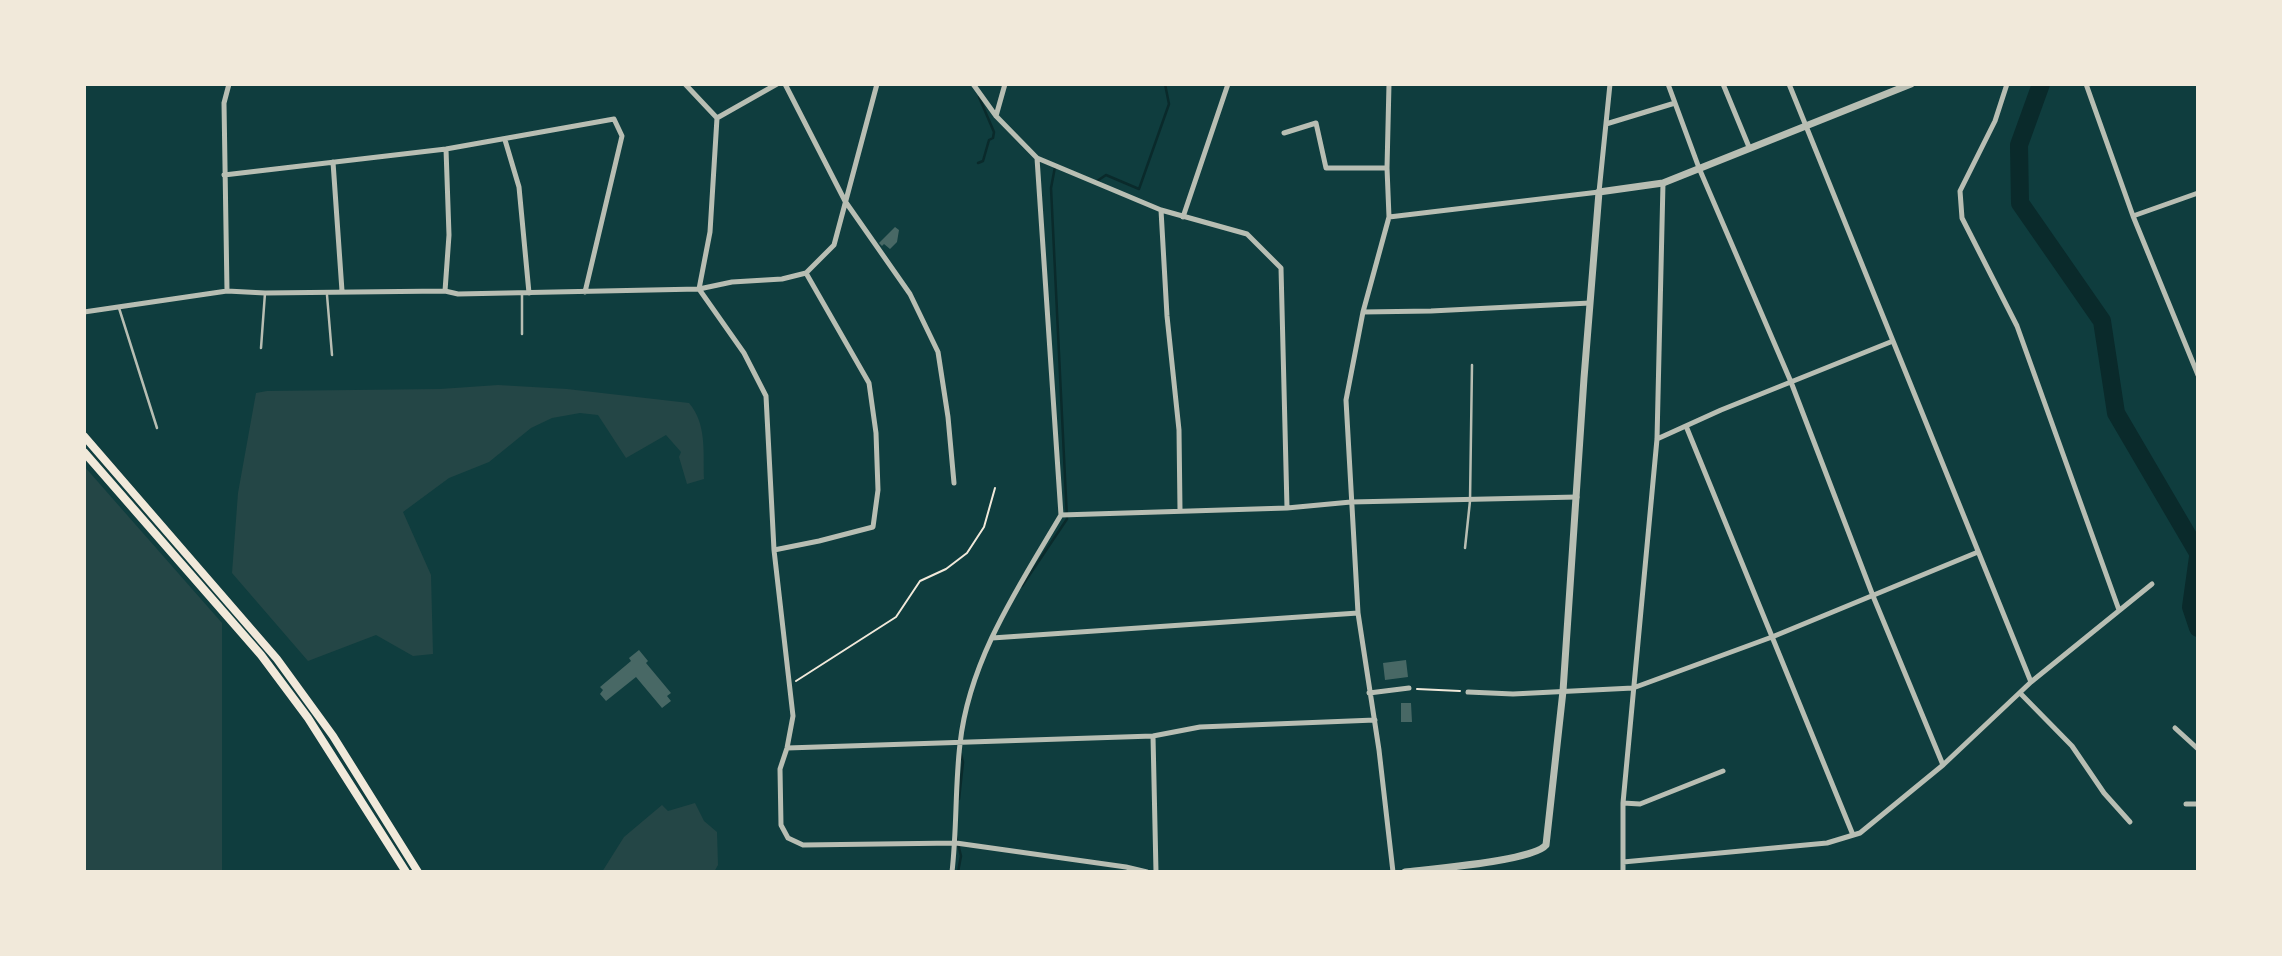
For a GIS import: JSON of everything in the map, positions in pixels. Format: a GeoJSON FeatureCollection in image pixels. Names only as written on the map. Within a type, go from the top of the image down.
{"type":"FeatureCollection","features":[{"type":"Feature","properties":{"kind":"main road"},"geometry":{"type":"LineString","coordinates":[[84,436],[277,659],[333,736],[418,872]]}},
{"type":"Feature","properties":{"kind":"main road"},"geometry":{"type":"LineString","coordinates":[[84,452],[261,655],[308,718],[406,872]]}},
{"type":"Feature","properties":{"kind":"street"},"geometry":{"type":"LineString","coordinates":[[226,291],[224,103],[229,84]]}},
{"type":"Feature","properties":{"kind":"street"},"geometry":{"type":"LineString","coordinates":[[685,84],[717,118],[710,232],[699,289],[744,353],[766,396],[774,550],[793,716],[780,769],[781,825],[788,838],[803,845],[956,843],[1147,872]]}},
{"type":"Feature","properties":{"kind":"street"},"geometry":{"type":"LineString","coordinates":[[717,118],[777,84]]}},
{"type":"Feature","properties":{"kind":"street"},"geometry":{"type":"LineString","coordinates":[[785,84],[845,201],[910,294],[938,352],[954,483]]}},
{"type":"Feature","properties":{"kind":"street"},"geometry":{"type":"LineString","coordinates":[[84,312],[226,291],[525,293],[699,289],[732,282],[782,279],[806,273],[834,245],[877,84]]}},
{"type":"Feature","properties":{"kind":"street"},"geometry":{"type":"LineString","coordinates":[[973,84],[996,116],[1037,158],[1161,210],[1247,234],[1281,268],[1287,508]]}},
{"type":"Feature","properties":{"kind":"street"},"geometry":{"type":"LineString","coordinates":[[996,116],[1005,84]]}},
{"type":"Feature","properties":{"kind":"street"},"geometry":{"type":"LineString","coordinates":[[1183,216],[1228,84]]}},
{"type":"Feature","properties":{"kind":"street"},"geometry":{"type":"LineString","coordinates":[[1389,84],[1389,218],[1363,312],[1346,400],[1358,613],[1375,720],[1393,872]]}},
{"type":"Feature","properties":{"kind":"street"},"geometry":{"type":"LineString","coordinates":[[1405,872],[1508,859],[1543,850],[1546,845],[1563,691],[1590,303],[1610,84]]}},
{"type":"Feature","properties":{"kind":"street"},"geometry":{"type":"LineString","coordinates":[[1668,84],[1699,168],[1791,382],[1873,596],[1943,765]]}},
{"type":"Feature","properties":{"kind":"street"},"geometry":{"type":"LineString","coordinates":[[1723,84],[1749,148]]}},
{"type":"Feature","properties":{"kind":"street"},"geometry":{"type":"LineString","coordinates":[[1789,84],[2031,682]]}},
{"type":"Feature","properties":{"kind":"street"},"geometry":{"type":"LineString","coordinates":[[1389,218],[1663,183],[1910,84]]}},
{"type":"Feature","properties":{"kind":"street"},"geometry":{"type":"LineString","coordinates":[[2007,84],[1995,121],[1960,191],[1962,218],[2017,326],[2119,610]]}},
{"type":"Feature","properties":{"kind":"street"},"geometry":{"type":"LineString","coordinates":[[2086,84],[2133,216],[2198,375]]}},
{"type":"Feature","properties":{"kind":"street"},"geometry":{"type":"LineString","coordinates":[[1606,124],[1675,103]]}},
{"type":"Feature","properties":{"kind":"street"},"geometry":{"type":"LineString","coordinates":[[224,175],[446,149],[614,119],[622,136],[585,292]]}},
{"type":"Feature","properties":{"kind":"street"},"geometry":{"type":"LineString","coordinates":[[1284,133],[1316,124],[1326,168],[1387,168]]}},
{"type":"Feature","properties":{"kind":"street"},"geometry":{"type":"LineString","coordinates":[[505,140],[519,187],[525,293]]}},
{"type":"Feature","properties":{"kind":"street"},"geometry":{"type":"LineString","coordinates":[[445,291],[449,235],[446,149]]}},
{"type":"Feature","properties":{"kind":"street"},"geometry":{"type":"LineString","coordinates":[[953,872],[960,743],[970,693],[992,638],[1061,515],[1037,158]]}},
{"type":"Feature","properties":{"kind":"street"},"geometry":{"type":"LineString","coordinates":[[332,162],[342,291]]}},
{"type":"Feature","properties":{"kind":"street"},"geometry":{"type":"LineString","coordinates":[[1623,872],[1623,803],[1657,439],[1663,183]]}},
{"type":"Feature","properties":{"kind":"street"},"geometry":{"type":"LineString","coordinates":[[2133,216],[2198,193]]}},
{"type":"Feature","properties":{"kind":"street"},"geometry":{"type":"LineString","coordinates":[[1161,210],[1167,316],[1179,430],[1180,510]]}},
{"type":"Feature","properties":{"kind":"street"},"geometry":{"type":"LineString","coordinates":[[774,550],[873,527],[878,489],[876,433],[869,383],[806,273]]}},
{"type":"Feature","properties":{"kind":"street"},"geometry":{"type":"LineString","coordinates":[[1363,312],[1590,303]]}},
{"type":"Feature","properties":{"kind":"street"},"geometry":{"type":"LineString","coordinates":[[1657,439],[1893,341]]}},
{"type":"Feature","properties":{"kind":"street"},"geometry":{"type":"LineString","coordinates":[[1686,426],[1853,835]]}},
{"type":"Feature","properties":{"kind":"street"},"geometry":{"type":"LineString","coordinates":[[1061,515],[1287,508],[1351,502],[1577,497]]}},
{"type":"Feature","properties":{"kind":"street"},"geometry":{"type":"LineString","coordinates":[[1468,692],[1513,694],[1633,688],[1772,637],[1979,552]]}},
{"type":"Feature","properties":{"kind":"street"},"geometry":{"type":"LineString","coordinates":[[1623,862],[1827,843],[1860,833],[1943,765],[2031,682],[2152,584]]}},
{"type":"Feature","properties":{"kind":"street"},"geometry":{"type":"LineString","coordinates":[[992,638],[1358,613]]}},
{"type":"Feature","properties":{"kind":"street"},"geometry":{"type":"LineString","coordinates":[[1369,693],[1409,688]]}},
{"type":"Feature","properties":{"kind":"street"},"geometry":{"type":"LineString","coordinates":[[2020,693],[2072,746],[2104,793],[2130,822]]}},
{"type":"Feature","properties":{"kind":"street"},"geometry":{"type":"LineString","coordinates":[[787,748],[1153,736],[1200,727],[1375,720]]}},
{"type":"Feature","properties":{"kind":"street"},"geometry":{"type":"LineString","coordinates":[[2175,728],[2198,750]]}},
{"type":"Feature","properties":{"kind":"street"},"geometry":{"type":"LineString","coordinates":[[1153,736],[1156,872]]}},
{"type":"Feature","properties":{"kind":"street"},"geometry":{"type":"LineString","coordinates":[[1623,803],[1640,804],[1723,771]]}},
{"type":"Feature","properties":{"kind":"street"},"geometry":{"type":"LineString","coordinates":[[2186,804],[2198,804]]}},
{"type":"Feature","properties":{"kind":"lane"},"geometry":{"type":"LineString","coordinates":[[327,291],[332,355]]}},
{"type":"Feature","properties":{"kind":"lane"},"geometry":{"type":"LineString","coordinates":[[261,348],[265,293]]}},
{"type":"Feature","properties":{"kind":"lane"},"geometry":{"type":"LineString","coordinates":[[522,334],[525,293]]}},
{"type":"Feature","properties":{"kind":"lane"},"geometry":{"type":"LineString","coordinates":[[119,308],[157,428]]}},
{"type":"Feature","properties":{"kind":"lane"},"geometry":{"type":"LineString","coordinates":[[1465,548],[1470,500],[1472,365]]}},
{"type":"Feature","properties":{"kind":"path"},"geometry":{"type":"LineString","coordinates":[[789,689],[896,617],[920,581],[946,569],[967,553],[984,527],[995,488]]}},
{"type":"Feature","properties":{"kind":"path"},"geometry":{"type":"LineString","coordinates":[[1409,688],[1468,692]]}},
{"type":"Feature","properties":{"kind":"shaded area"},"geometry":{"type":"Polygon","coordinates":[[[498,385],[567,389],[689,403],[701,429],[704,479],[687,484],[679,457],[681,452],[666,435],[626,458],[598,415],[580,413],[552,418],[531,428],[489,462],[449,478],[403,512],[431,575],[433,654],[413,656],[376,635],[308,661],[232,573],[238,493],[256,393],[498,385]]]}},
{"type":"Feature","properties":{"kind":"shaded area"},"geometry":{"type":"Polygon","coordinates":[[[84,466],[222,623],[222,872],[84,872],[84,466]]]}},
{"type":"Feature","properties":{"kind":"shaded area"},"geometry":{"type":"Polygon","coordinates":[[[695,803],[704,821],[717,832],[718,865],[714,872],[602,872],[624,837],[662,805],[668,811],[695,803]]]}},
{"type":"Feature","properties":{"kind":"building"},"geometry":{"type":"Polygon","coordinates":[[[895,227],[899,230],[897,242],[890,249],[884,244],[882,246],[879,243],[895,227]]]}},
{"type":"Feature","properties":{"kind":"building"},"geometry":{"type":"Polygon","coordinates":[[[639,650],[648,661],[646,663],[671,693],[667,696],[671,701],[662,708],[636,677],[606,701],[600,694],[603,690],[600,687],[631,661],[629,658],[639,650]]]}},
{"type":"Feature","properties":{"kind":"building"},"geometry":{"type":"Polygon","coordinates":[[[1406,660],[1408,677],[1385,680],[1383,663],[1406,660]]]}},
{"type":"Feature","properties":{"kind":"building"},"geometry":{"type":"Polygon","coordinates":[[[1401,703],[1411,703],[1412,722],[1401,722],[1401,703]]]}},
{"type":"Feature","properties":{"kind":"waterway"},"geometry":{"type":"LineString","coordinates":[[1097,181],[1106,175],[1139,189],[1169,104],[1165,84]]}},
{"type":"Feature","properties":{"kind":"waterway"},"geometry":{"type":"LineString","coordinates":[[2041,84],[2019,145],[2020,203],[2102,321],[2116,413],[2198,553]]}},
{"type":"Feature","properties":{"kind":"waterway"},"geometry":{"type":"LineString","coordinates":[[978,163],[983,161],[994,132],[979,97]]}},
{"type":"Feature","properties":{"kind":"waterway"},"geometry":{"type":"LineString","coordinates":[[1022,586],[1067,519],[1051,188],[1055,167]]}},
{"type":"Feature","properties":{"kind":"waterway"},"geometry":{"type":"LineString","coordinates":[[2198,557],[2191,607],[2198,628]]}},
{"type":"Feature","properties":{"kind":"waterway"},"geometry":{"type":"LineString","coordinates":[[959,799],[963,762],[961,754]]}},
{"type":"Feature","properties":{"kind":"waterway"},"geometry":{"type":"LineString","coordinates":[[956,836],[961,856],[958,872]]}}]}
